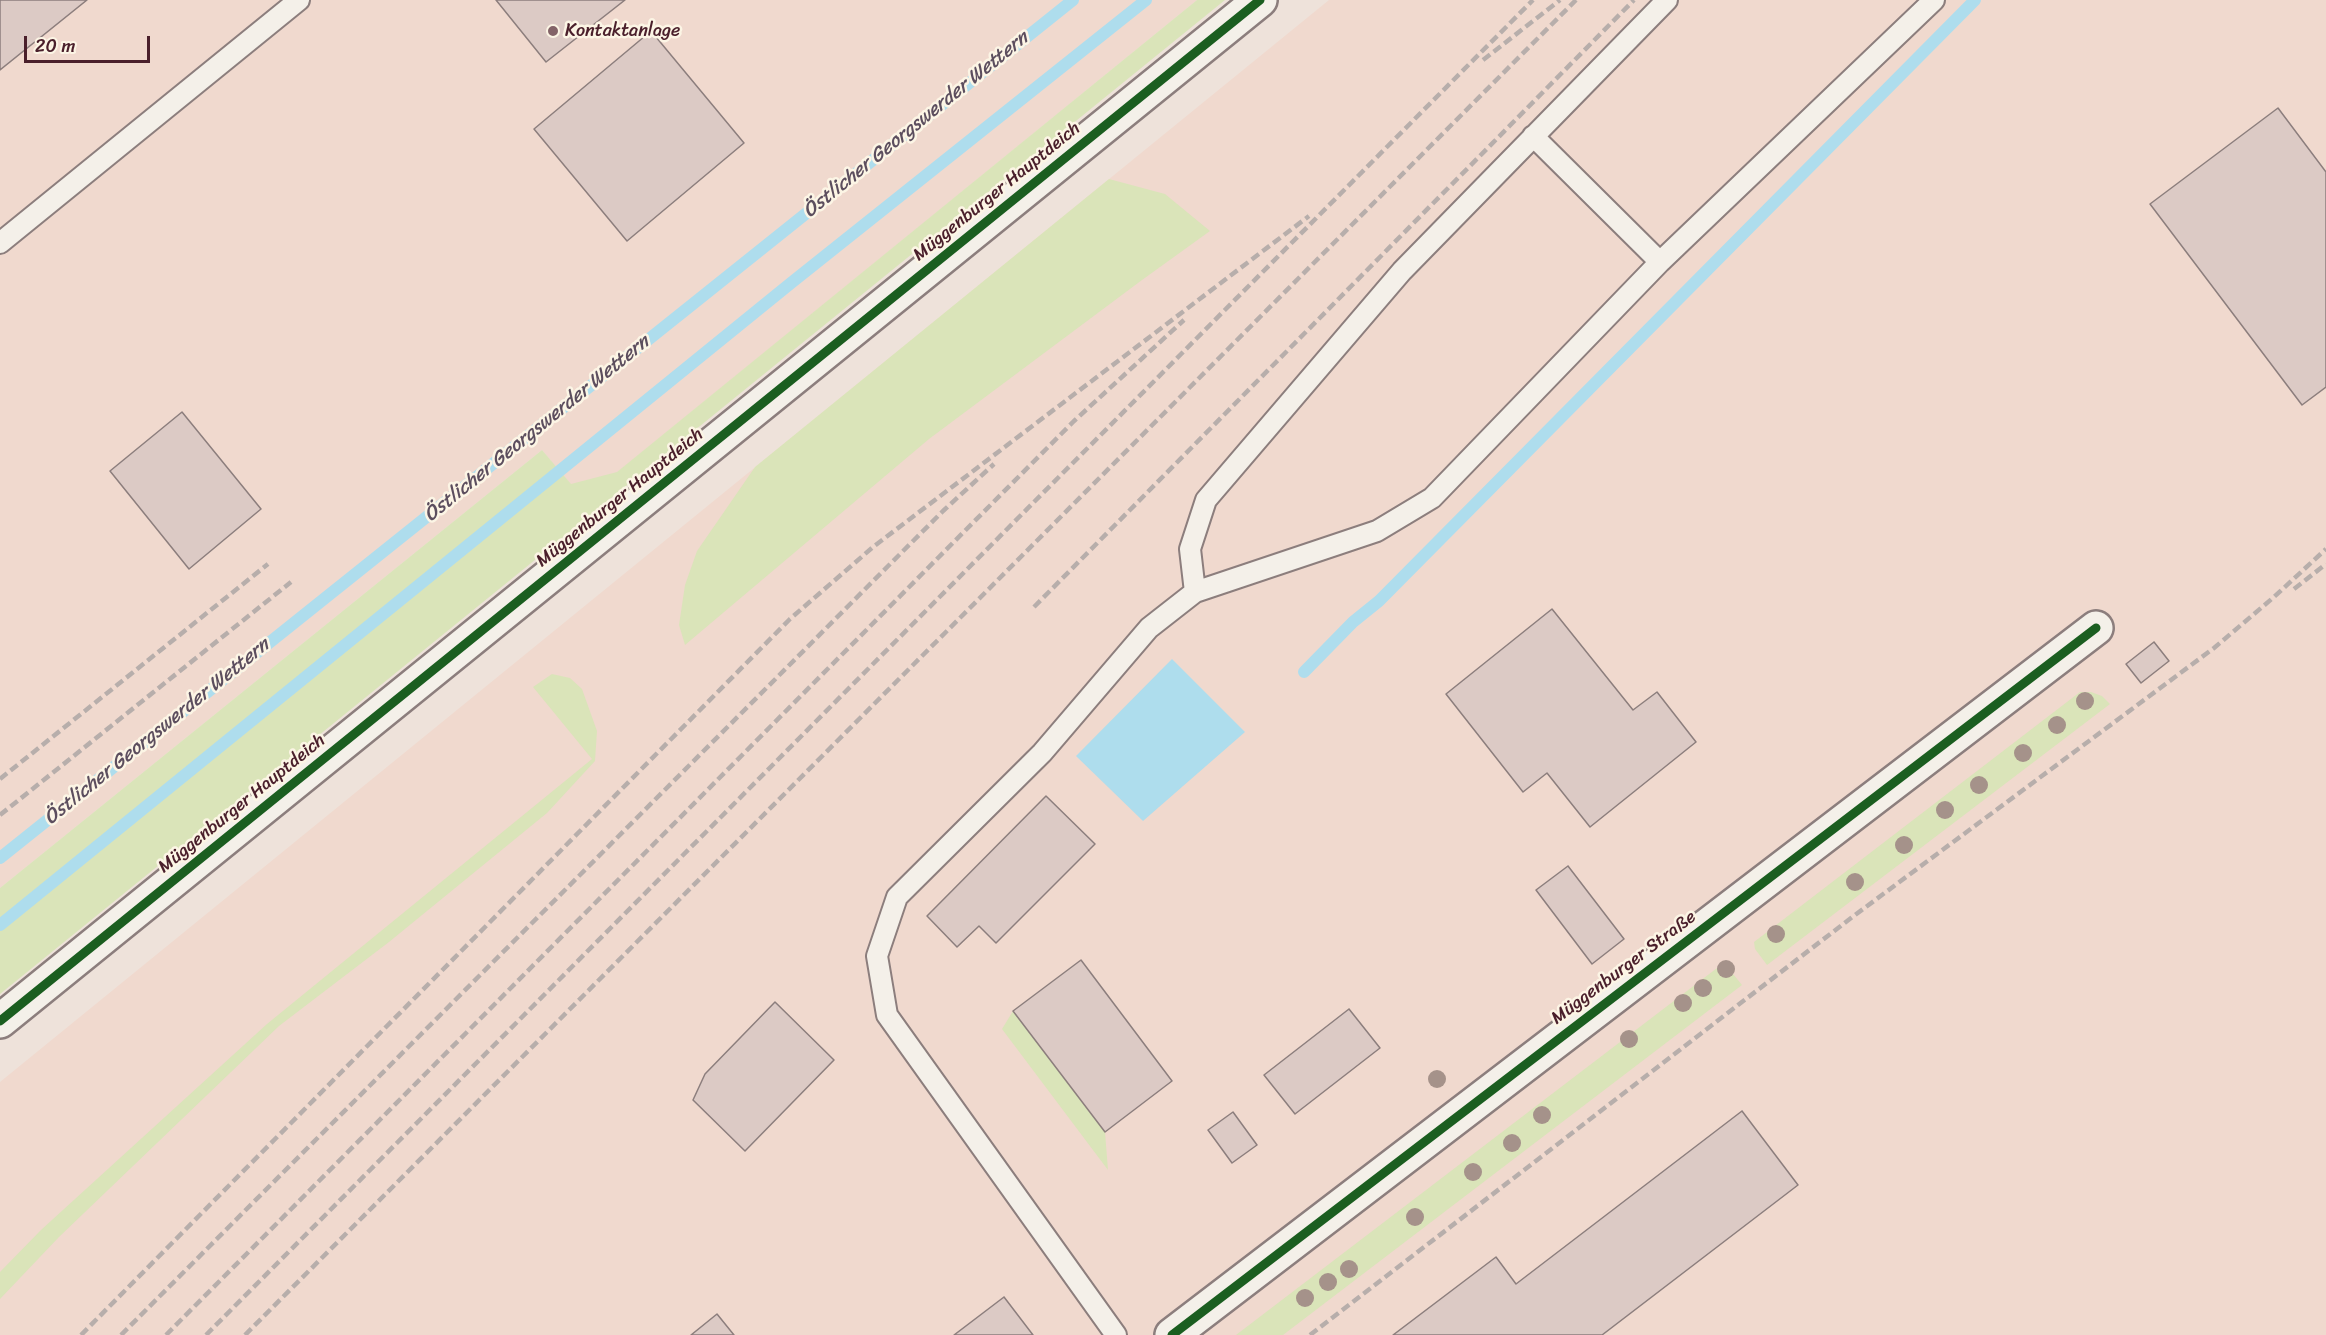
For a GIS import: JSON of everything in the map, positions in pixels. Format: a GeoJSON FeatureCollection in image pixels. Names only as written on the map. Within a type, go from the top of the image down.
{"type":"FeatureCollection","features":[{"type":"Feature","properties":{"kind":"street","name":"Müggenburger Hauptdeich"},"geometry":{"type":"LineString","coordinates":[[0,1021],[1260,0]]}},
{"type":"Feature","properties":{"kind":"street","name":"Müggenburger Straße"},"geometry":{"type":"LineString","coordinates":[[1172,1335],[2096,628]]}},
{"type":"Feature","properties":{"kind":"lane"},"geometry":{"type":"LineString","coordinates":[[0,243],[299,0]]}},
{"type":"Feature","properties":{"kind":"lane"},"geometry":{"type":"LineString","coordinates":[[1195,592],[1190,549],[1206,500],[1402,271],[1666,0]]}},
{"type":"Feature","properties":{"kind":"lane"},"geometry":{"type":"LineString","coordinates":[[1116,1335],[887,1015],[877,956],[897,897],[1042,753],[1149,628],[1195,592],[1377,531],[1432,498],[1660,262],[1934,0]]}},
{"type":"Feature","properties":{"kind":"lane"},"geometry":{"type":"LineString","coordinates":[[1533,136],[1660,262]]}},
{"type":"Feature","properties":{"kind":"shaded area"},"geometry":{"type":"Polygon","coordinates":[[[0,0],[1197,0],[617,473],[571,485],[542,450],[0,888],[0,0]]]}},
{"type":"Feature","properties":{"kind":"shaded area"},"geometry":{"type":"Polygon","coordinates":[[[1329,0],[2326,0],[2326,1335],[0,1335],[0,1082],[1329,0]]]}},
{"type":"Feature","properties":{"kind":"green space"},"geometry":{"type":"Polygon","coordinates":[[[1197,0],[1225,0],[0,994],[0,888],[542,450],[571,484],[617,472],[1197,0]]]}},
{"type":"Feature","properties":{"kind":"green space"},"geometry":{"type":"Polygon","coordinates":[[[1109,179],[1165,194],[1210,231],[929,439],[685,645],[679,625],[685,585],[697,551],[755,467],[1109,179]]]}},
{"type":"Feature","properties":{"kind":"green space"},"geometry":{"type":"Polygon","coordinates":[[[552,674],[570,678],[582,689],[597,731],[595,761],[547,813],[389,942],[279,1026],[59,1237],[0,1299],[0,1272],[41,1230],[267,1024],[592,759],[533,687],[552,674]]]}},
{"type":"Feature","properties":{"kind":"green space"},"geometry":{"type":"Polygon","coordinates":[[[2080,692],[2091,692],[2102,696],[2110,704],[1767,965],[1755,949],[1754,942],[2080,692]]]}},
{"type":"Feature","properties":{"kind":"green space"},"geometry":{"type":"Polygon","coordinates":[[[1721,965],[1729,969],[1742,985],[1283,1335],[1236,1335],[1721,965]]]}},
{"type":"Feature","properties":{"kind":"green space"},"geometry":{"type":"Polygon","coordinates":[[[1013,1011],[1105,1132],[1108,1170],[1002,1029],[1013,1011]]]}},
{"type":"Feature","properties":{"kind":"water"},"geometry":{"type":"Polygon","coordinates":[[[1172,659],[1245,732],[1143,821],[1076,756],[1172,659]]]}},
{"type":"Feature","properties":{"kind":"building"},"geometry":{"type":"Polygon","coordinates":[[[0,0],[87,0],[0,70],[0,0]]]}},
{"type":"Feature","properties":{"kind":"building","name":"Kontaktanlage"},"geometry":{"type":"Polygon","coordinates":[[[496,0],[625,0],[546,62],[496,0]]]}},
{"type":"Feature","properties":{"kind":"building"},"geometry":{"type":"Polygon","coordinates":[[[651,31],[744,143],[627,241],[534,129],[651,31]]]}},
{"type":"Feature","properties":{"kind":"building"},"geometry":{"type":"Polygon","coordinates":[[[2278,108],[2326,172],[2326,387],[2302,405],[2150,204],[2278,108]]]}},
{"type":"Feature","properties":{"kind":"building"},"geometry":{"type":"Polygon","coordinates":[[[182,412],[261,509],[189,569],[110,471],[182,412]]]}},
{"type":"Feature","properties":{"kind":"building"},"geometry":{"type":"Polygon","coordinates":[[[1552,609],[1633,710],[1657,692],[1696,742],[1590,827],[1547,773],[1523,792],[1446,694],[1552,609]]]}},
{"type":"Feature","properties":{"kind":"building"},"geometry":{"type":"Polygon","coordinates":[[[2154,642],[2169,661],[2141,683],[2126,664],[2154,642]]]}},
{"type":"Feature","properties":{"kind":"building"},"geometry":{"type":"Polygon","coordinates":[[[1046,796],[1095,844],[996,943],[979,926],[957,947],[927,916],[1046,796]]]}},
{"type":"Feature","properties":{"kind":"building"},"geometry":{"type":"Polygon","coordinates":[[[1568,866],[1624,939],[1592,964],[1536,890],[1568,866]]]}},
{"type":"Feature","properties":{"kind":"building"},"geometry":{"type":"Polygon","coordinates":[[[1081,960],[1172,1081],[1105,1132],[1013,1011],[1081,960]]]}},
{"type":"Feature","properties":{"kind":"building"},"geometry":{"type":"Polygon","coordinates":[[[775,1002],[834,1060],[745,1151],[693,1100],[705,1074],[775,1002]]]}},
{"type":"Feature","properties":{"kind":"building"},"geometry":{"type":"Polygon","coordinates":[[[1349,1009],[1380,1048],[1295,1114],[1264,1075],[1349,1009]]]}},
{"type":"Feature","properties":{"kind":"building"},"geometry":{"type":"Polygon","coordinates":[[[1742,1111],[1798,1185],[1602,1335],[1393,1335],[1496,1257],[1516,1284],[1742,1111]]]}},
{"type":"Feature","properties":{"kind":"building"},"geometry":{"type":"Polygon","coordinates":[[[1233,1112],[1257,1145],[1232,1163],[1208,1130],[1233,1112]]]}},
{"type":"Feature","properties":{"kind":"building"},"geometry":{"type":"Polygon","coordinates":[[[1004,1297],[1033,1335],[954,1335],[1004,1297]]]}},
{"type":"Feature","properties":{"kind":"building"},"geometry":{"type":"Polygon","coordinates":[[[717,1314],[734,1335],[691,1335],[717,1314]]]}},
{"type":"Feature","properties":{"kind":"waterway","name":"Östlicher Georgswerder Wettern"},"geometry":{"type":"LineString","coordinates":[[0,858],[1073,0]]}},
{"type":"Feature","properties":{"kind":"waterway"},"geometry":{"type":"LineString","coordinates":[[0,925],[791,283],[1146,0]]}},
{"type":"Feature","properties":{"kind":"waterway"},"geometry":{"type":"LineString","coordinates":[[1304,672],[1353,622],[1379,601],[1975,0]]}},
{"type":"Feature","properties":{"kind":"railway"},"geometry":{"type":"LineString","coordinates":[[206,1335],[1533,0]]}},
{"type":"Feature","properties":{"kind":"railway"},"geometry":{"type":"LineString","coordinates":[[1483,60],[1560,0]]}},
{"type":"Feature","properties":{"kind":"railway"},"geometry":{"type":"LineString","coordinates":[[245,1335],[1576,0]]}},
{"type":"Feature","properties":{"kind":"railway"},"geometry":{"type":"LineString","coordinates":[[1034,607],[1634,0]]}},
{"type":"Feature","properties":{"kind":"railway"},"geometry":{"type":"LineString","coordinates":[[81,1335],[790,619],[873,547],[1309,216]]}},
{"type":"Feature","properties":{"kind":"railway"},"geometry":{"type":"LineString","coordinates":[[166,1335],[1074,421],[1184,320]]}},
{"type":"Feature","properties":{"kind":"railway"},"geometry":{"type":"LineString","coordinates":[[121,1335],[943,511],[994,464]]}},
{"type":"Feature","properties":{"kind":"railway"},"geometry":{"type":"LineString","coordinates":[[1310,1335],[1851,918],[2214,648],[2326,549]]}},
{"type":"Feature","properties":{"kind":"railway"},"geometry":{"type":"LineString","coordinates":[[0,779],[268,564]]}},
{"type":"Feature","properties":{"kind":"railway"},"geometry":{"type":"LineString","coordinates":[[2294,589],[2326,564]]}},
{"type":"Feature","properties":{"kind":"railway"},"geometry":{"type":"LineString","coordinates":[[0,815],[291,582]]}},
{"type":"Feature","properties":{"kind":"cycle path"},"geometry":{"type":"LineString","coordinates":[[0,1021],[1260,0]]}},
{"type":"Feature","properties":{"kind":"cycle path"},"geometry":{"type":"LineString","coordinates":[[1172,1335],[2096,628]]}},
{"type":"Feature","properties":{"kind":"place","name":"Kontaktanlage"},"geometry":{"type":"Point","coordinates":[553,31]}}]}
